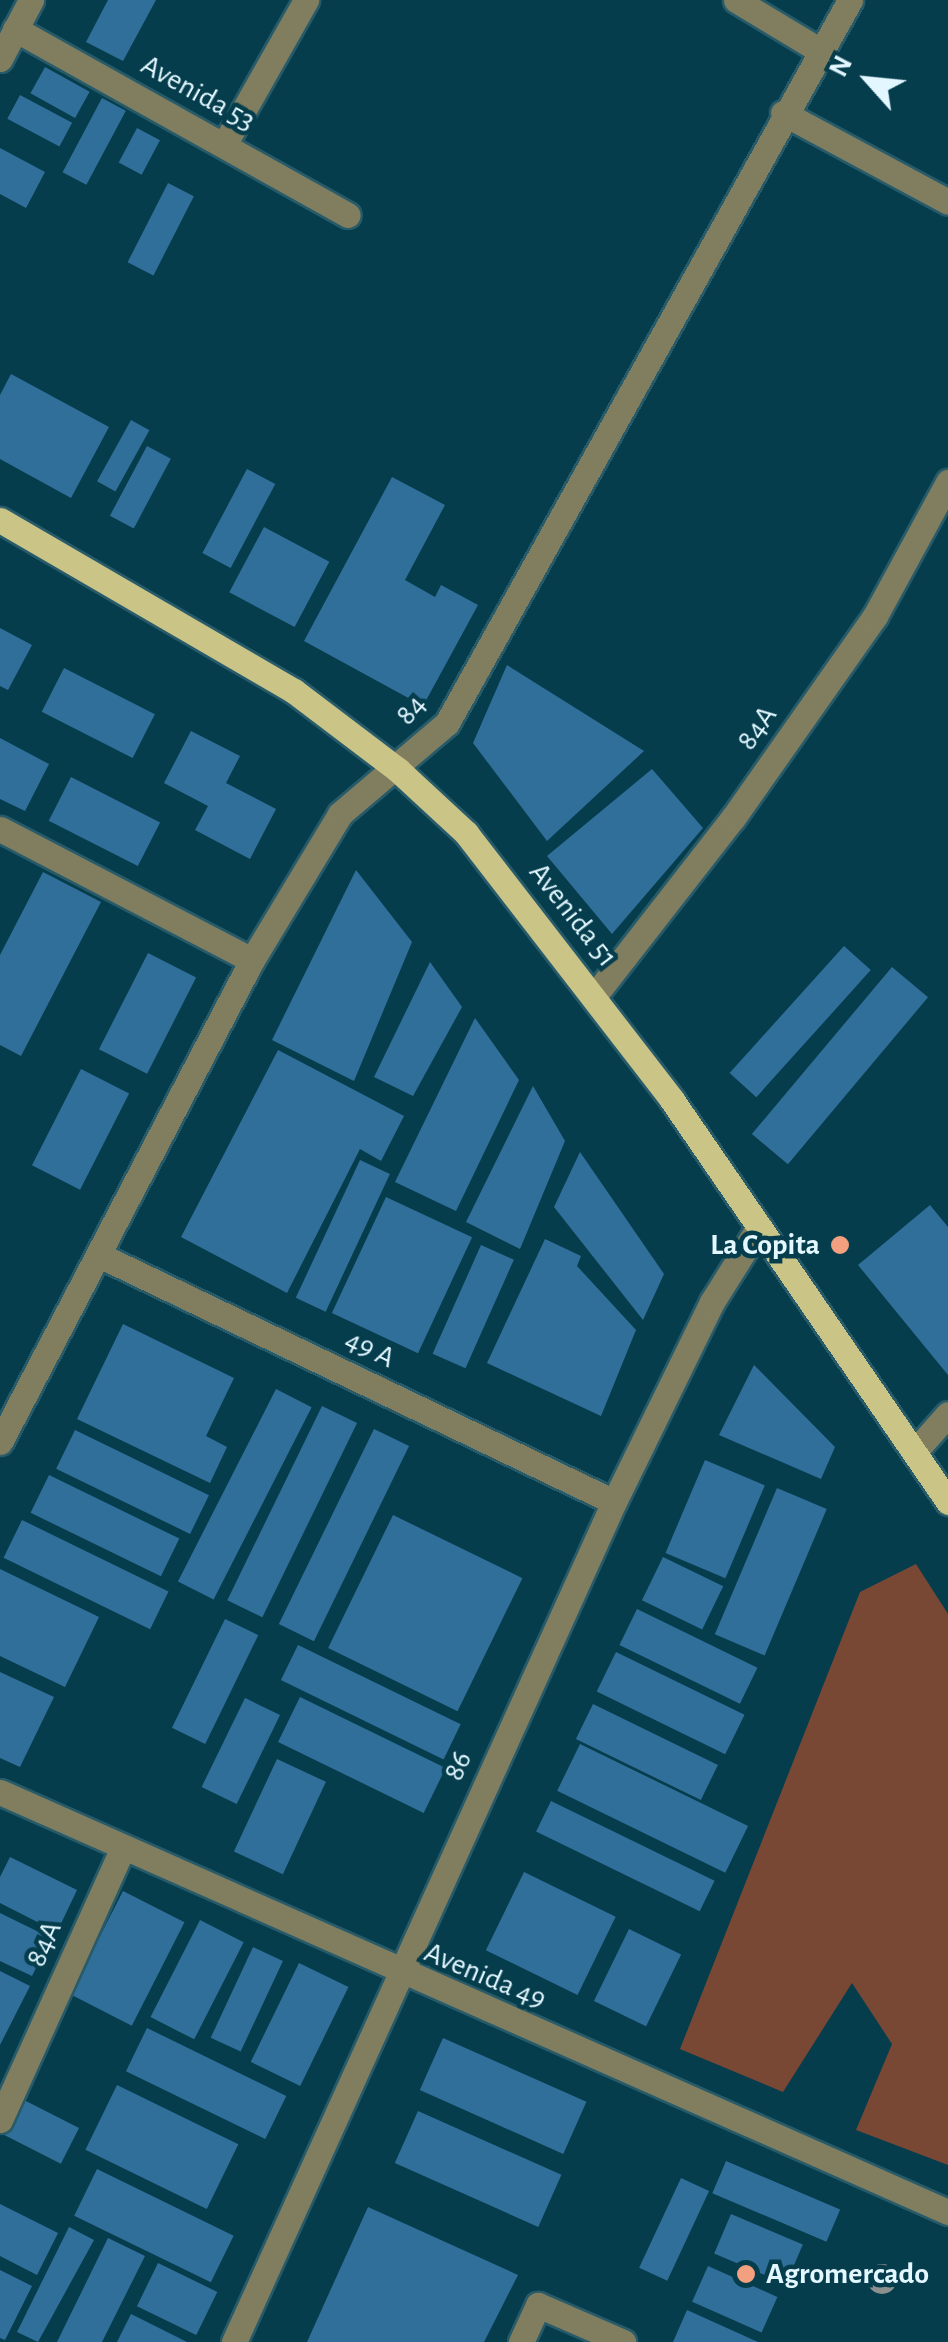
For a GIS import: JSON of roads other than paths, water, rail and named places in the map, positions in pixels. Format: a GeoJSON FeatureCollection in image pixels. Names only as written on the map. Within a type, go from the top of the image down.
{"type":"FeatureCollection","features":[{"type":"Feature","properties":{"kind":"main road","name":"Avenida 51"},"geometry":{"type":"LineString","coordinates":[[0,520],[294,691],[398,770],[466,833],[595,995],[916,1450],[948,1502]]}},
{"type":"Feature","properties":{"kind":"street"},"geometry":{"type":"LineString","coordinates":[[0,59],[32,0]]}},
{"type":"Feature","properties":{"kind":"street"},"geometry":{"type":"LineString","coordinates":[[224,145],[306,0]]}},
{"type":"Feature","properties":{"kind":"street"},"geometry":{"type":"LineString","coordinates":[[736,0],[819,50]]}},
{"type":"Feature","properties":{"kind":"street","name":"84"},"geometry":{"type":"LineString","coordinates":[[0,1442],[252,960],[340,814],[398,770],[447,723],[783,113],[850,0]]}},
{"type":"Feature","properties":{"kind":"street","name":"Avenida 53"},"geometry":{"type":"LineString","coordinates":[[15,29],[348,215]]}},
{"type":"Feature","properties":{"kind":"street"},"geometry":{"type":"LineString","coordinates":[[783,113],[948,202]]}},
{"type":"Feature","properties":{"kind":"street","name":"84A"},"geometry":{"type":"LineString","coordinates":[[595,995],[733,818],[875,616],[948,482]]}},
{"type":"Feature","properties":{"kind":"street"},"geometry":{"type":"LineString","coordinates":[[0,829],[252,960]]}},
{"type":"Feature","properties":{"kind":"street","name":"86"},"geometry":{"type":"LineString","coordinates":[[234,2342],[614,1502],[712,1302],[759,1226]]}},
{"type":"Feature","properties":{"kind":"street","name":"49 A"},"geometry":{"type":"LineString","coordinates":[[99,1255],[614,1502]]}},
{"type":"Feature","properties":{"kind":"street"},"geometry":{"type":"LineString","coordinates":[[916,1450],[948,1414]]}},
{"type":"Feature","properties":{"kind":"street","name":"Avenida 49"},"geometry":{"type":"LineString","coordinates":[[0,1792],[398,1974],[948,2212]]}},
{"type":"Feature","properties":{"kind":"street","name":"84A"},"geometry":{"type":"LineString","coordinates":[[0,2120],[122,1850]]}},
{"type":"Feature","properties":{"kind":"street"},"geometry":{"type":"LineString","coordinates":[[521,2342],[538,2305],[623,2342]]}},
{"type":"Feature","properties":{"kind":"place","name":"La Copita"},"geometry":{"type":"Point","coordinates":[840,1245]}},
{"type":"Feature","properties":{"kind":"place","name":"Agromercado"},"geometry":{"type":"Point","coordinates":[746,2274]}}]}
